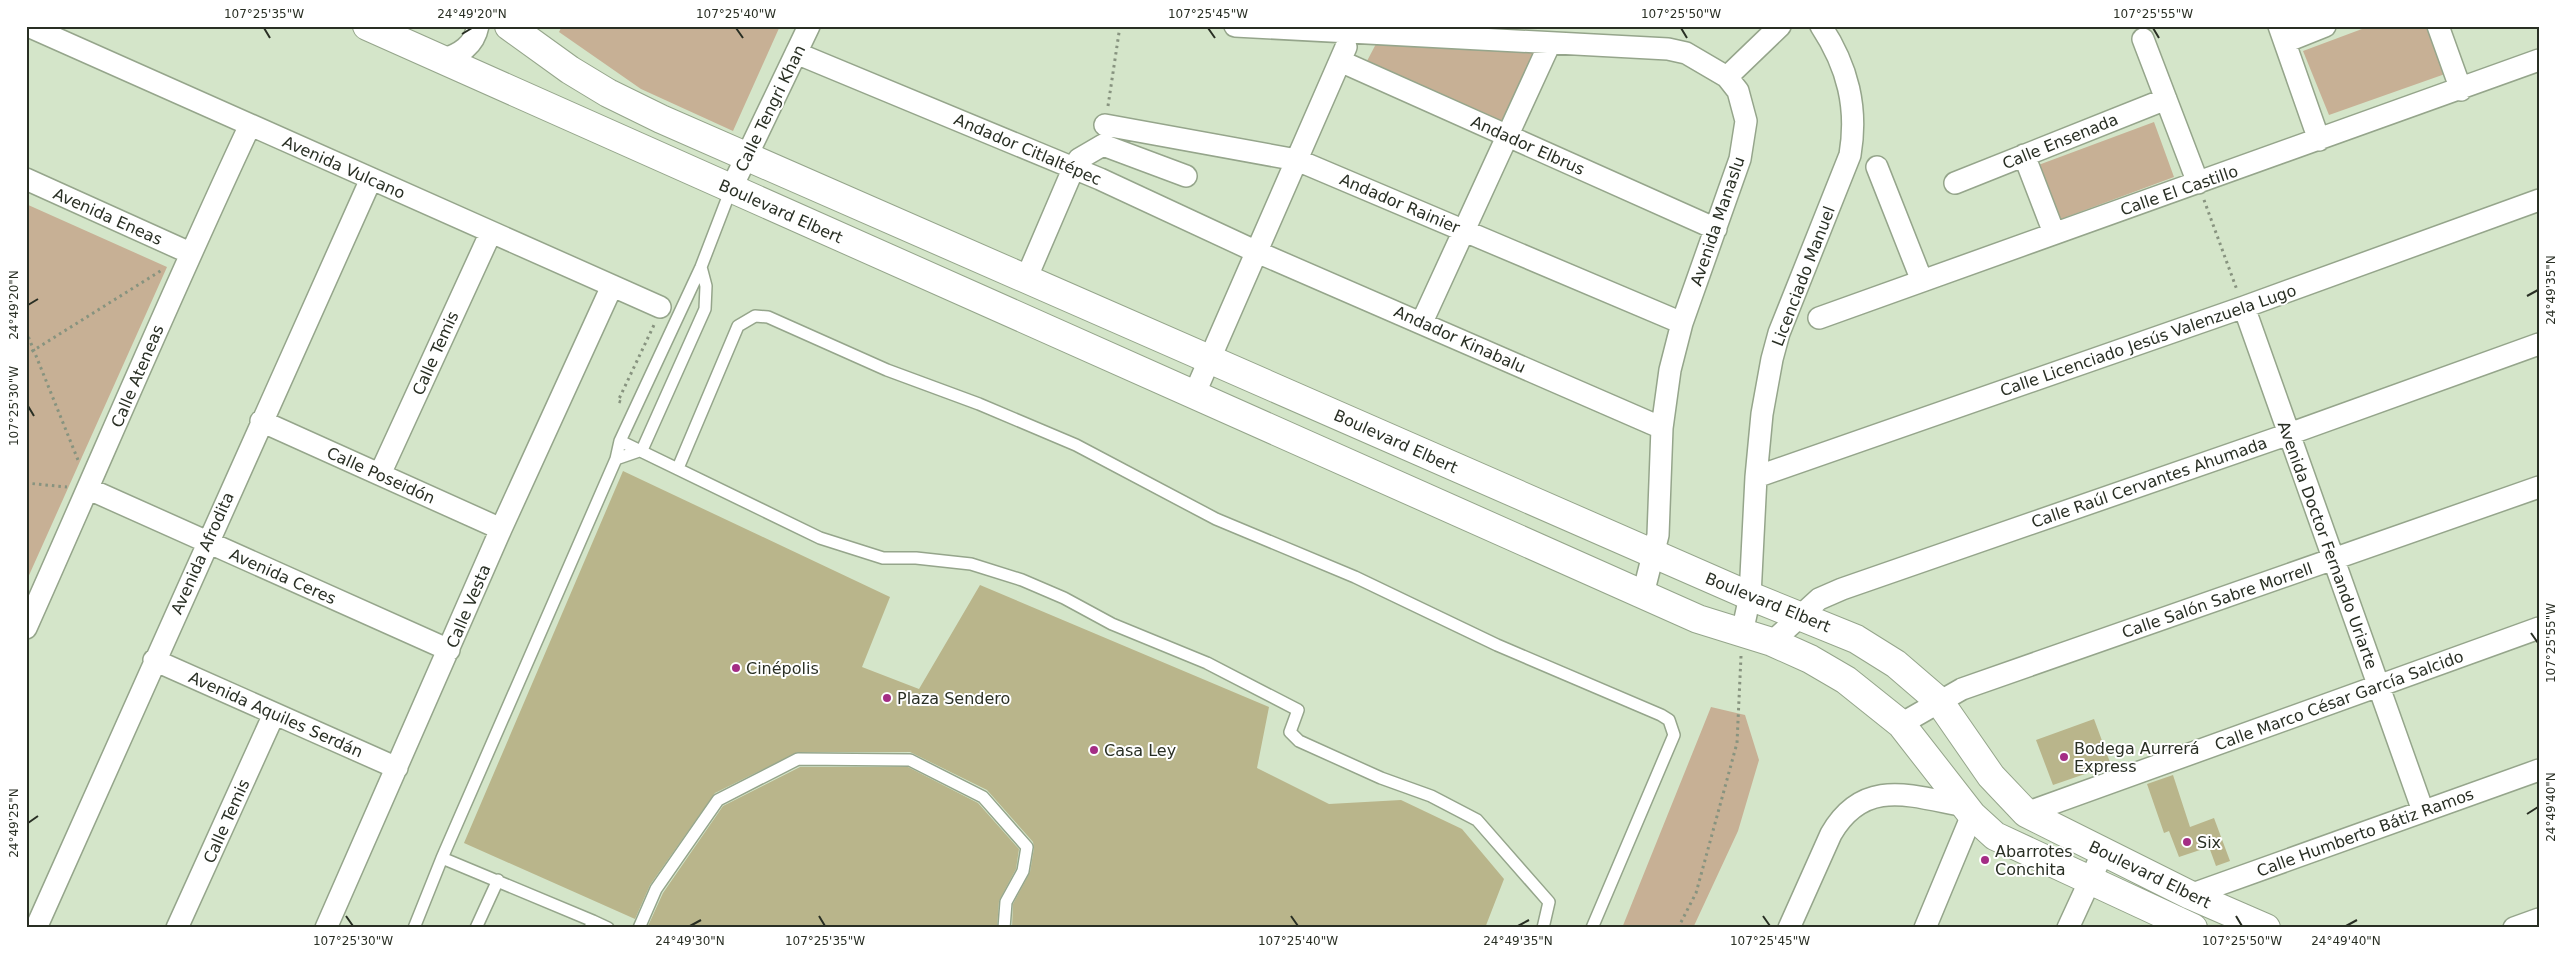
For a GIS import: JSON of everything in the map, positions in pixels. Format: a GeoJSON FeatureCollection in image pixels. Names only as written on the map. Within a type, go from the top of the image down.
{"type":"FeatureCollection","features":[{"type":"Feature","properties":{"kind":"street","name":"Avenida Vulcano"},"geometry":{"type":"LineString","coordinates":[[28,26],[660,307]]}},
{"type":"Feature","properties":{"kind":"street","name":"Boulevard Elbert"},"geometry":{"type":"LineString","coordinates":[[367,26],[1698,619],[1772,642],[1810,659],[1846,680],[1901,724],[1968,810],[1995,836],[2193,928]]}},
{"type":"Feature","properties":{"kind":"street"},"geometry":{"type":"LineString","coordinates":[[442,60],[453,57],[469,46],[475,38],[478,26]]}},
{"type":"Feature","properties":{"kind":"street","name":"Boulevard Elbert"},"geometry":{"type":"LineString","coordinates":[[509,26],[570,70],[608,93],[661,119],[1750,596],[1802,616],[1876,650],[1939,701],[1992,776],[2026,813],[2190,895],[2266,928]]}},
{"type":"Feature","properties":{"kind":"street","name":"Calle Tengri Khan"},"geometry":{"type":"LineString","coordinates":[[731,189],[745,156],[809,26]]}},
{"type":"Feature","properties":{"kind":"street","name":"Avenida Manaslu"},"geometry":{"type":"LineString","coordinates":[[1235,26],[1353,30],[1668,49],[1686,53],[1710,65],[1727,77],[1738,91],[1746,121],[1740,159],[1682,323],[1670,370],[1662,428],[1658,535],[1643,594]]}},
{"type":"Feature","properties":{"kind":"street"},"geometry":{"type":"LineString","coordinates":[[1727,77],[1780,26]]}},
{"type":"Feature","properties":{"kind":"street","name":"Licenciado Manuel"},"geometry":{"type":"LineString","coordinates":[[1742,633],[1750,596],[1756,477],[1762,414],[1777,342],[1850,155],[1854,132],[1852,94],[1821,26]]}},
{"type":"Feature","properties":{"kind":"street"},"geometry":{"type":"LineString","coordinates":[[2319,140],[2282,34],[2325,26]]}},
{"type":"Feature","properties":{"kind":"street"},"geometry":{"type":"LineString","coordinates":[[2438,26],[2461,90]]}},
{"type":"Feature","properties":{"kind":"street"},"geometry":{"type":"LineString","coordinates":[[1194,395],[1353,30]]}},
{"type":"Feature","properties":{"kind":"street"},"geometry":{"type":"LineString","coordinates":[[2143,39],[2198,183]]}},
{"type":"Feature","properties":{"kind":"street"},"geometry":{"type":"LineString","coordinates":[[1422,322],[1550,43]]}},
{"type":"Feature","properties":{"kind":"street","name":"Andador Citlaltépec"},"geometry":{"type":"LineString","coordinates":[[796,53],[1074,167],[1256,252]]}},
{"type":"Feature","properties":{"kind":"street","name":"Calle El Castillo"},"geometry":{"type":"LineString","coordinates":[[1819,318],[2461,90],[2539,60]]}},
{"type":"Feature","properties":{"kind":"street","name":"Andador Elbrus"},"geometry":{"type":"LineString","coordinates":[[1340,61],[1716,229]]}},
{"type":"Feature","properties":{"kind":"street","name":"Calle Ensenada"},"geometry":{"type":"LineString","coordinates":[[1955,183],[2166,99]]}},
{"type":"Feature","properties":{"kind":"street","name":"Calle Ateneas"},"geometry":{"type":"LineString","coordinates":[[26,628],[31,606],[89,489],[190,253],[250,125]]}},
{"type":"Feature","properties":{"kind":"street","name":"Andador Rainier"},"geometry":{"type":"LineString","coordinates":[[1105,125],[1297,160],[1682,323]]}},
{"type":"Feature","properties":{"kind":"street"},"geometry":{"type":"LineString","coordinates":[[1026,279],[1079,159],[1103,145],[1186,176]]}},
{"type":"Feature","properties":{"kind":"street"},"geometry":{"type":"LineString","coordinates":[[2024,155],[2054,233]]}},
{"type":"Feature","properties":{"kind":"street"},"geometry":{"type":"LineString","coordinates":[[1877,167],[1922,281]]}},
{"type":"Feature","properties":{"kind":"street","name":"Avenida Eneas"},"geometry":{"type":"LineString","coordinates":[[26,179],[190,253]]}},
{"type":"Feature","properties":{"kind":"street","name":"Avenida Afrodita"},"geometry":{"type":"LineString","coordinates":[[36,928],[154,660],[371,179]]}},
{"type":"Feature","properties":{"kind":"street","name":"Calle Licenciado Jesús Valenzuela Lugo"},"geometry":{"type":"LineString","coordinates":[[1756,477],[2244,308],[2539,200]]}},
{"type":"Feature","properties":{"kind":"street","name":"Calle Temis"},"geometry":{"type":"LineString","coordinates":[[380,474],[490,232]]}},
{"type":"Feature","properties":{"kind":"street","name":"Andador Kinabalu"},"geometry":{"type":"LineString","coordinates":[[1256,252],[1422,322],[1662,428]]}},
{"type":"Feature","properties":{"kind":"street","name":"Calle Vesta"},"geometry":{"type":"LineString","coordinates":[[326,928],[501,529],[612,286]]}},
{"type":"Feature","properties":{"kind":"street","name":"Avenida Doctor Fernando Uriarte"},"geometry":{"type":"LineString","coordinates":[[2244,308],[2424,811]]}},
{"type":"Feature","properties":{"kind":"street","name":"Calle Raúl Cervantes Ahumada"},"geometry":{"type":"LineString","coordinates":[[1772,642],[1819,599],[1842,589],[2289,434],[2539,344]]}},
{"type":"Feature","properties":{"kind":"street","name":"Calle Poseidón"},"geometry":{"type":"LineString","coordinates":[[261,421],[501,529]]}},
{"type":"Feature","properties":{"kind":"street","name":"Calle Salón Sabre Morrell"},"geometry":{"type":"LineString","coordinates":[[1901,724],[1939,701],[1983,681],[2539,487]]}},
{"type":"Feature","properties":{"kind":"street","name":"Avenida Ceres"},"geometry":{"type":"LineString","coordinates":[[89,489],[449,650]]}},
{"type":"Feature","properties":{"kind":"street","name":"Calle Marco César García Salcido"},"geometry":{"type":"LineString","coordinates":[[2026,813],[2539,628]]}},
{"type":"Feature","properties":{"kind":"street","name":"Avenida Aquiles Serdán"},"geometry":{"type":"LineString","coordinates":[[154,660],[397,768]]}},
{"type":"Feature","properties":{"kind":"street","name":"Calle Temis"},"geometry":{"type":"LineString","coordinates":[[178,928],[274,714]]}},
{"type":"Feature","properties":{"kind":"street","name":"Calle Humberto Bátiz Ramos"},"geometry":{"type":"LineString","coordinates":[[2190,895],[2539,770]]}},
{"type":"Feature","properties":{"kind":"street"},"geometry":{"type":"LineString","coordinates":[[1789,928],[1831,834],[1840,820],[1850,808],[1862,801],[1890,794],[1968,810],[1925,928]]}},
{"type":"Feature","properties":{"kind":"street"},"geometry":{"type":"LineString","coordinates":[[2068,928],[2103,852]]}},
{"type":"Feature","properties":{"kind":"street"},"geometry":{"type":"LineString","coordinates":[[2514,928],[2539,919]]}},
{"type":"Feature","properties":{"kind":"lane"},"geometry":{"type":"LineString","coordinates":[[414,928],[442,858],[616,459],[620,440],[701,267],[731,189]]}},
{"type":"Feature","properties":{"kind":"lane"},"geometry":{"type":"LineString","coordinates":[[616,459],[642,450],[705,309],[706,286],[701,267]]}},
{"type":"Feature","properties":{"kind":"lane"},"geometry":{"type":"LineString","coordinates":[[678,468],[738,326],[755,316],[768,317],[887,370],[979,404],[1076,446],[1216,518],[1355,577],[1498,645],[1661,715],[1669,720],[1674,735],[1592,928]]}},
{"type":"Feature","properties":{"kind":"lane"},"geometry":{"type":"LineString","coordinates":[[620,440],[820,538],[883,558],[916,558],[971,564],[1022,580],[1064,598],[1112,624],[1207,663],[1251,684],[1298,710],[1290,732],[1299,741],[1381,778],[1431,796],[1477,820],[1549,902],[1543,928]]}},
{"type":"Feature","properties":{"kind":"lane"},"geometry":{"type":"LineString","coordinates":[[639,928],[656,889],[718,800],[798,759],[910,760],[983,797],[1027,847],[1023,871],[1006,902],[1004,928]]}},
{"type":"Feature","properties":{"kind":"lane"},"geometry":{"type":"LineString","coordinates":[[442,858],[498,880],[591,924],[608,928]]}},
{"type":"Feature","properties":{"kind":"lane"},"geometry":{"type":"LineString","coordinates":[[476,928],[498,880]]}},
{"type":"Feature","properties":{"kind":"path"},"geometry":{"type":"LineString","coordinates":[[1105,125],[1120,26]]}},
{"type":"Feature","properties":{"kind":"path"},"geometry":{"type":"LineString","coordinates":[[2198,183],[2244,308]]}},
{"type":"Feature","properties":{"kind":"path"},"geometry":{"type":"LineString","coordinates":[[26,355],[190,253]]}},
{"type":"Feature","properties":{"kind":"path"},"geometry":{"type":"LineString","coordinates":[[621,402],[618,401],[662,308],[660,307]]}},
{"type":"Feature","properties":{"kind":"path"},"geometry":{"type":"LineString","coordinates":[[26,330],[89,489],[26,483]]}},
{"type":"Feature","properties":{"kind":"path"},"geometry":{"type":"LineString","coordinates":[[1678,928],[1696,893],[1737,743],[1742,633]]}},
{"type":"Feature","properties":{"kind":"shaded area"},"geometry":{"type":"Polygon","coordinates":[[[562,26],[780,26],[733,131],[641,89],[559,32],[562,26]]]}},
{"type":"Feature","properties":{"kind":"shaded area"},"geometry":{"type":"Polygon","coordinates":[[[2370,26],[2427,26],[2445,74],[2329,115],[2303,51],[2370,26]]]}},
{"type":"Feature","properties":{"kind":"shaded area"},"geometry":{"type":"Polygon","coordinates":[[[1377,42],[1547,52],[1512,126],[1367,61],[1377,42]]]}},
{"type":"Feature","properties":{"kind":"shaded area"},"geometry":{"type":"Polygon","coordinates":[[[2154,122],[2174,177],[2053,222],[2033,167],[2154,122]]]}},
{"type":"Feature","properties":{"kind":"shaded area"},"geometry":{"type":"Polygon","coordinates":[[[26,204],[167,267],[26,582],[26,204]]]}},
{"type":"Feature","properties":{"kind":"shaded area"},"geometry":{"type":"Polygon","coordinates":[[[1711,707],[1745,715],[1759,760],[1738,831],[1693,928],[1622,928],[1711,707]]]}},
{"type":"Feature","properties":{"kind":"building","name":"Plaza Sendero"},"geometry":{"type":"Polygon","coordinates":[[[623,471],[890,597],[862,667],[919,689],[980,585],[1269,707],[1257,768],[1329,804],[1401,800],[1462,829],[1504,879],[1485,928],[1012,928],[1013,904],[1030,872],[1034,848],[1033,842],[987,790],[910,752],[798,752],[715,793],[650,885],[635,919],[464,843],[623,471]]]}},
{"type":"Feature","properties":{"kind":"building"},"geometry":{"type":"Polygon","coordinates":[[[2094,719],[2111,765],[2053,785],[2036,740],[2094,719]]]}},
{"type":"Feature","properties":{"kind":"building"},"geometry":{"type":"Polygon","coordinates":[[[800,767],[908,767],[978,803],[1019,849],[1016,869],[999,901],[997,928],[653,928],[648,926],[663,893],[723,806],[800,767]]]}},
{"type":"Feature","properties":{"kind":"building"},"geometry":{"type":"Polygon","coordinates":[[[2173,775],[2190,827],[2214,818],[2230,861],[2216,866],[2209,847],[2179,857],[2169,831],[2164,833],[2147,784],[2173,775]]]}},
{"type":"Feature","properties":{"kind":"place","name":"Cinépolis"},"geometry":{"type":"Point","coordinates":[736,668]}},
{"type":"Feature","properties":{"kind":"place","name":"Plaza Sendero"},"geometry":{"type":"Point","coordinates":[887,698]}},
{"type":"Feature","properties":{"kind":"place","name":"Casa Ley"},"geometry":{"type":"Point","coordinates":[1094,750]}},
{"type":"Feature","properties":{"kind":"place","name":"Bodega Aurrerá Express"},"geometry":{"type":"Point","coordinates":[2064,757]}},
{"type":"Feature","properties":{"kind":"place","name":"Six"},"geometry":{"type":"Point","coordinates":[2187,842]}},
{"type":"Feature","properties":{"kind":"place","name":"Abarrotes Conchita"},"geometry":{"type":"Point","coordinates":[1985,860]}}]}
